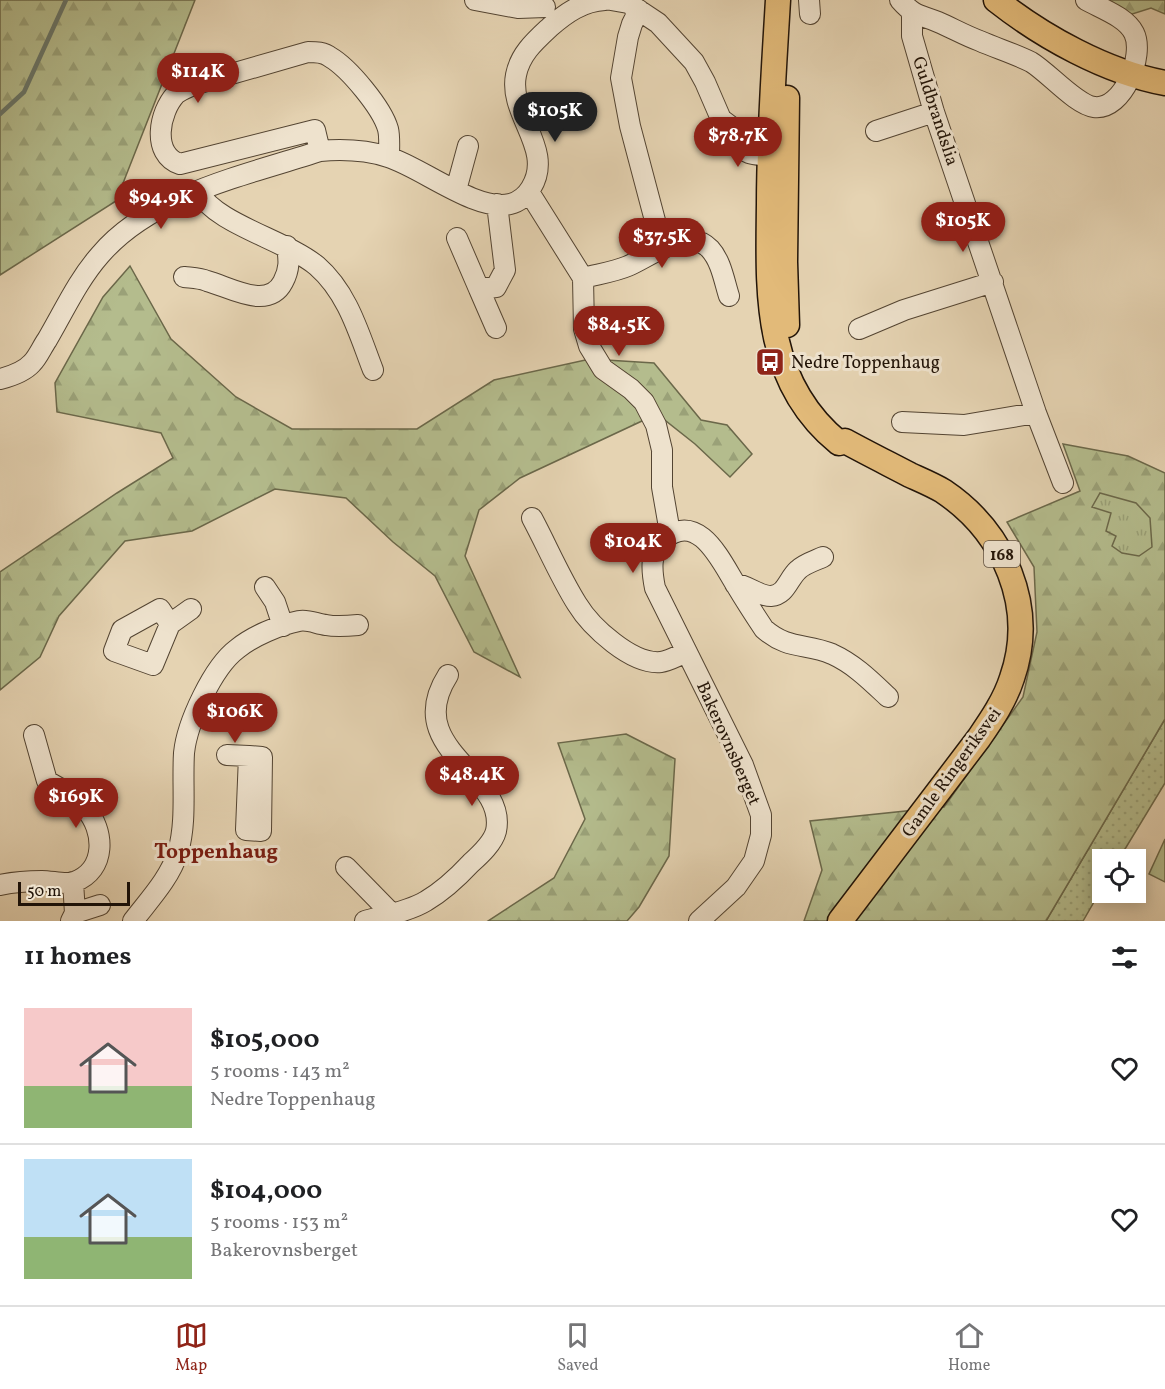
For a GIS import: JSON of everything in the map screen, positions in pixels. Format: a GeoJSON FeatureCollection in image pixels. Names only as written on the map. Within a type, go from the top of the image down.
{"type":"FeatureCollection","features":[{"type":"Feature","properties":{"kind":"main road","name":"Gamle Ringeriksvei"},"geometry":{"type":"LineString","coordinates":[[778,0],[775,145],[789,342],[798,372],[810,397],[844,435],[845,441],[943,491],[988,531],[1006,561],[1015,582],[1021,623],[1020,642],[1012,678],[996,712],[979,738],[840,921]]}},
{"type":"Feature","properties":{"kind":"main road","name":"Gamle Ringeriksvei"},"geometry":{"type":"LineString","coordinates":[[775,145],[788,0]]}},
{"type":"Feature","properties":{"kind":"main road"},"geometry":{"type":"LineString","coordinates":[[996,0],[1061,44],[1132,74],[1165,83]]}},
{"type":"Feature","properties":{"kind":"street"},"geometry":{"type":"LineString","coordinates":[[475,0],[492,5],[518,8],[545,7]]}},
{"type":"Feature","properties":{"kind":"street"},"geometry":{"type":"LineString","coordinates":[[0,379],[15,375],[32,364],[75,289],[99,255],[120,235],[147,216],[198,190],[320,151],[341,149],[389,157],[456,190],[497,204],[510,204],[521,199],[535,182],[539,168],[538,151],[521,113],[516,92],[516,76],[520,62],[528,48],[561,18],[592,0],[605,0]]}},
{"type":"Feature","properties":{"kind":"street"},"geometry":{"type":"LineString","coordinates":[[1086,0],[1124,20],[1134,32],[1138,46],[1132,74]]}},
{"type":"Feature","properties":{"kind":"street"},"geometry":{"type":"LineString","coordinates":[[626,3],[658,23],[694,62],[721,119],[733,128],[775,145]]}},
{"type":"Feature","properties":{"kind":"street"},"geometry":{"type":"LineString","coordinates":[[626,3],[632,24],[621,78],[630,126],[662,247]]}},
{"type":"Feature","properties":{"kind":"street","name":"Guldbrandslia"},"geometry":{"type":"LineString","coordinates":[[906,6],[1032,63],[1079,100],[1094,107],[1109,105],[1123,92],[1132,74]]}},
{"type":"Feature","properties":{"kind":"street","name":"Guldbrandslia"},"geometry":{"type":"LineString","coordinates":[[906,6],[912,36],[934,112],[993,282],[1035,413],[1063,483]]}},
{"type":"Feature","properties":{"kind":"street"},"geometry":{"type":"LineString","coordinates":[[320,151],[315,130],[180,164],[172,161],[166,154],[160,131],[164,113],[178,92],[193,85],[308,52],[322,53],[331,57],[360,84],[382,114],[389,131],[389,157]]}},
{"type":"Feature","properties":{"kind":"street"},"geometry":{"type":"LineString","coordinates":[[876,130],[934,112]]}},
{"type":"Feature","properties":{"kind":"street"},"geometry":{"type":"LineString","coordinates":[[456,190],[468,146]]}},
{"type":"Feature","properties":{"kind":"street"},"geometry":{"type":"LineString","coordinates":[[198,190],[203,200],[220,214],[287,246],[316,265],[338,288],[346,302],[374,370]]}},
{"type":"Feature","properties":{"kind":"street"},"geometry":{"type":"LineString","coordinates":[[529,192],[583,278],[584,329],[589,346],[603,369],[631,389],[644,402],[656,425],[662,450],[662,487],[670,533],[684,531],[698,534],[707,541],[718,554],[764,628],[773,637],[789,645],[830,653],[852,664],[888,696]]}},
{"type":"Feature","properties":{"kind":"street"},"geometry":{"type":"LineString","coordinates":[[479,289],[496,287],[505,270],[497,204]]}},
{"type":"Feature","properties":{"kind":"street"},"geometry":{"type":"LineString","coordinates":[[457,238],[496,328]]}},
{"type":"Feature","properties":{"kind":"street"},"geometry":{"type":"LineString","coordinates":[[583,278],[627,266],[662,247],[686,241],[701,243],[709,248],[718,262],[729,296]]}},
{"type":"Feature","properties":{"kind":"street"},"geometry":{"type":"LineString","coordinates":[[184,277],[209,281],[255,296],[271,295],[282,285],[287,274],[290,263],[287,246]]}},
{"type":"Feature","properties":{"kind":"street"},"geometry":{"type":"LineString","coordinates":[[859,329],[904,310],[993,282]]}},
{"type":"Feature","properties":{"kind":"street"},"geometry":{"type":"LineString","coordinates":[[902,422],[964,425],[1035,413]]}},
{"type":"Feature","properties":{"kind":"street"},"geometry":{"type":"LineString","coordinates":[[532,518],[578,605],[609,639],[635,657],[651,662],[663,662],[687,652]]}},
{"type":"Feature","properties":{"kind":"street","name":"Bakerovnsberget"},"geometry":{"type":"LineString","coordinates":[[670,533],[659,543],[652,571],[656,588],[743,765],[761,815],[761,835],[754,861],[736,887],[699,921]]}},
{"type":"Feature","properties":{"kind":"street"},"geometry":{"type":"LineString","coordinates":[[735,584],[771,596],[778,594],[784,590],[799,569],[823,557]]}},
{"type":"Feature","properties":{"kind":"street"},"geometry":{"type":"LineString","coordinates":[[265,587],[274,602],[293,623]]}},
{"type":"Feature","properties":{"kind":"street"},"geometry":{"type":"LineString","coordinates":[[170,624],[191,609]]}},
{"type":"Feature","properties":{"kind":"street"},"geometry":{"type":"LineString","coordinates":[[134,921],[166,876],[177,855],[182,836],[184,750],[199,702],[226,660],[237,649],[293,623],[358,626]]}},
{"type":"Feature","properties":{"kind":"street"},"geometry":{"type":"LineString","coordinates":[[365,921],[424,902],[454,882],[486,848],[496,832],[495,813],[487,794],[442,739],[434,708],[438,689],[447,675]]}},
{"type":"Feature","properties":{"kind":"street"},"geometry":{"type":"LineString","coordinates":[[0,885],[43,881],[73,882],[91,872],[100,859],[100,843],[87,810],[73,796],[47,781],[34,735]]}},
{"type":"Feature","properties":{"kind":"street"},"geometry":{"type":"LineString","coordinates":[[227,755],[249,756]]}},
{"type":"Feature","properties":{"kind":"street"},"geometry":{"type":"LineString","coordinates":[[346,867],[391,913]]}},
{"type":"Feature","properties":{"kind":"street"},"geometry":{"type":"LineString","coordinates":[[73,882],[73,917],[100,904]]}},
{"type":"Feature","properties":{"kind":"green space"},"geometry":{"type":"Polygon","coordinates":[[[0,0],[195,0],[116,201],[0,275],[0,0]]]}},
{"type":"Feature","properties":{"kind":"green space"},"geometry":{"type":"Polygon","coordinates":[[[1099,0],[1165,0],[1165,14],[1151,8],[1126,16],[1099,0]]]}},
{"type":"Feature","properties":{"kind":"green space"},"geometry":{"type":"Polygon","coordinates":[[[130,266],[171,339],[236,397],[292,429],[417,429],[494,380],[590,359],[654,363],[701,420],[727,425],[752,454],[730,477],[695,444],[657,414],[520,478],[479,510],[465,556],[520,677],[474,652],[435,576],[393,542],[346,498],[275,489],[192,531],[125,541],[59,616],[40,657],[0,690],[0,572],[173,458],[161,433],[57,412],[55,383],[103,297],[130,266]]]}},
{"type":"Feature","properties":{"kind":"green space"},"geometry":{"type":"Polygon","coordinates":[[[1063,444],[1128,456],[1165,473],[1165,719],[1046,921],[804,921],[822,870],[810,821],[944,807],[1023,697],[1037,632],[1034,567],[1007,522],[1080,491],[1063,444]]]}},
{"type":"Feature","properties":{"kind":"green space"},"geometry":{"type":"Polygon","coordinates":[[[1100,493],[1136,503],[1150,518],[1152,547],[1139,556],[1122,553],[1112,546],[1116,536],[1106,531],[1111,513],[1092,507],[1100,493]]]}},
{"type":"Feature","properties":{"kind":"green space"},"geometry":{"type":"Polygon","coordinates":[[[1165,719],[1165,783],[1125,849],[1092,849],[1093,903],[1083,921],[1046,921],[1165,719]]]}},
{"type":"Feature","properties":{"kind":"green space"},"geometry":{"type":"Polygon","coordinates":[[[626,734],[675,759],[669,856],[639,907],[627,921],[488,921],[554,878],[585,819],[558,743],[626,734]]]}},
{"type":"Feature","properties":{"kind":"green space"},"geometry":{"type":"Polygon","coordinates":[[[1165,839],[1165,882],[1149,874],[1165,839]]]}},
{"type":"Feature","properties":{"kind":"waterway"},"geometry":{"type":"LineString","coordinates":[[0,114],[24,92],[66,0]]}},
{"type":"Feature","properties":{"kind":"place","name":"Nedre Toppenhaug"},"geometry":{"type":"Point","coordinates":[770,362]}},
{"type":"Feature","properties":{"kind":"district","name":"Toppenhaug"},"geometry":{"type":"Point","coordinates":[216,851]}}]}
